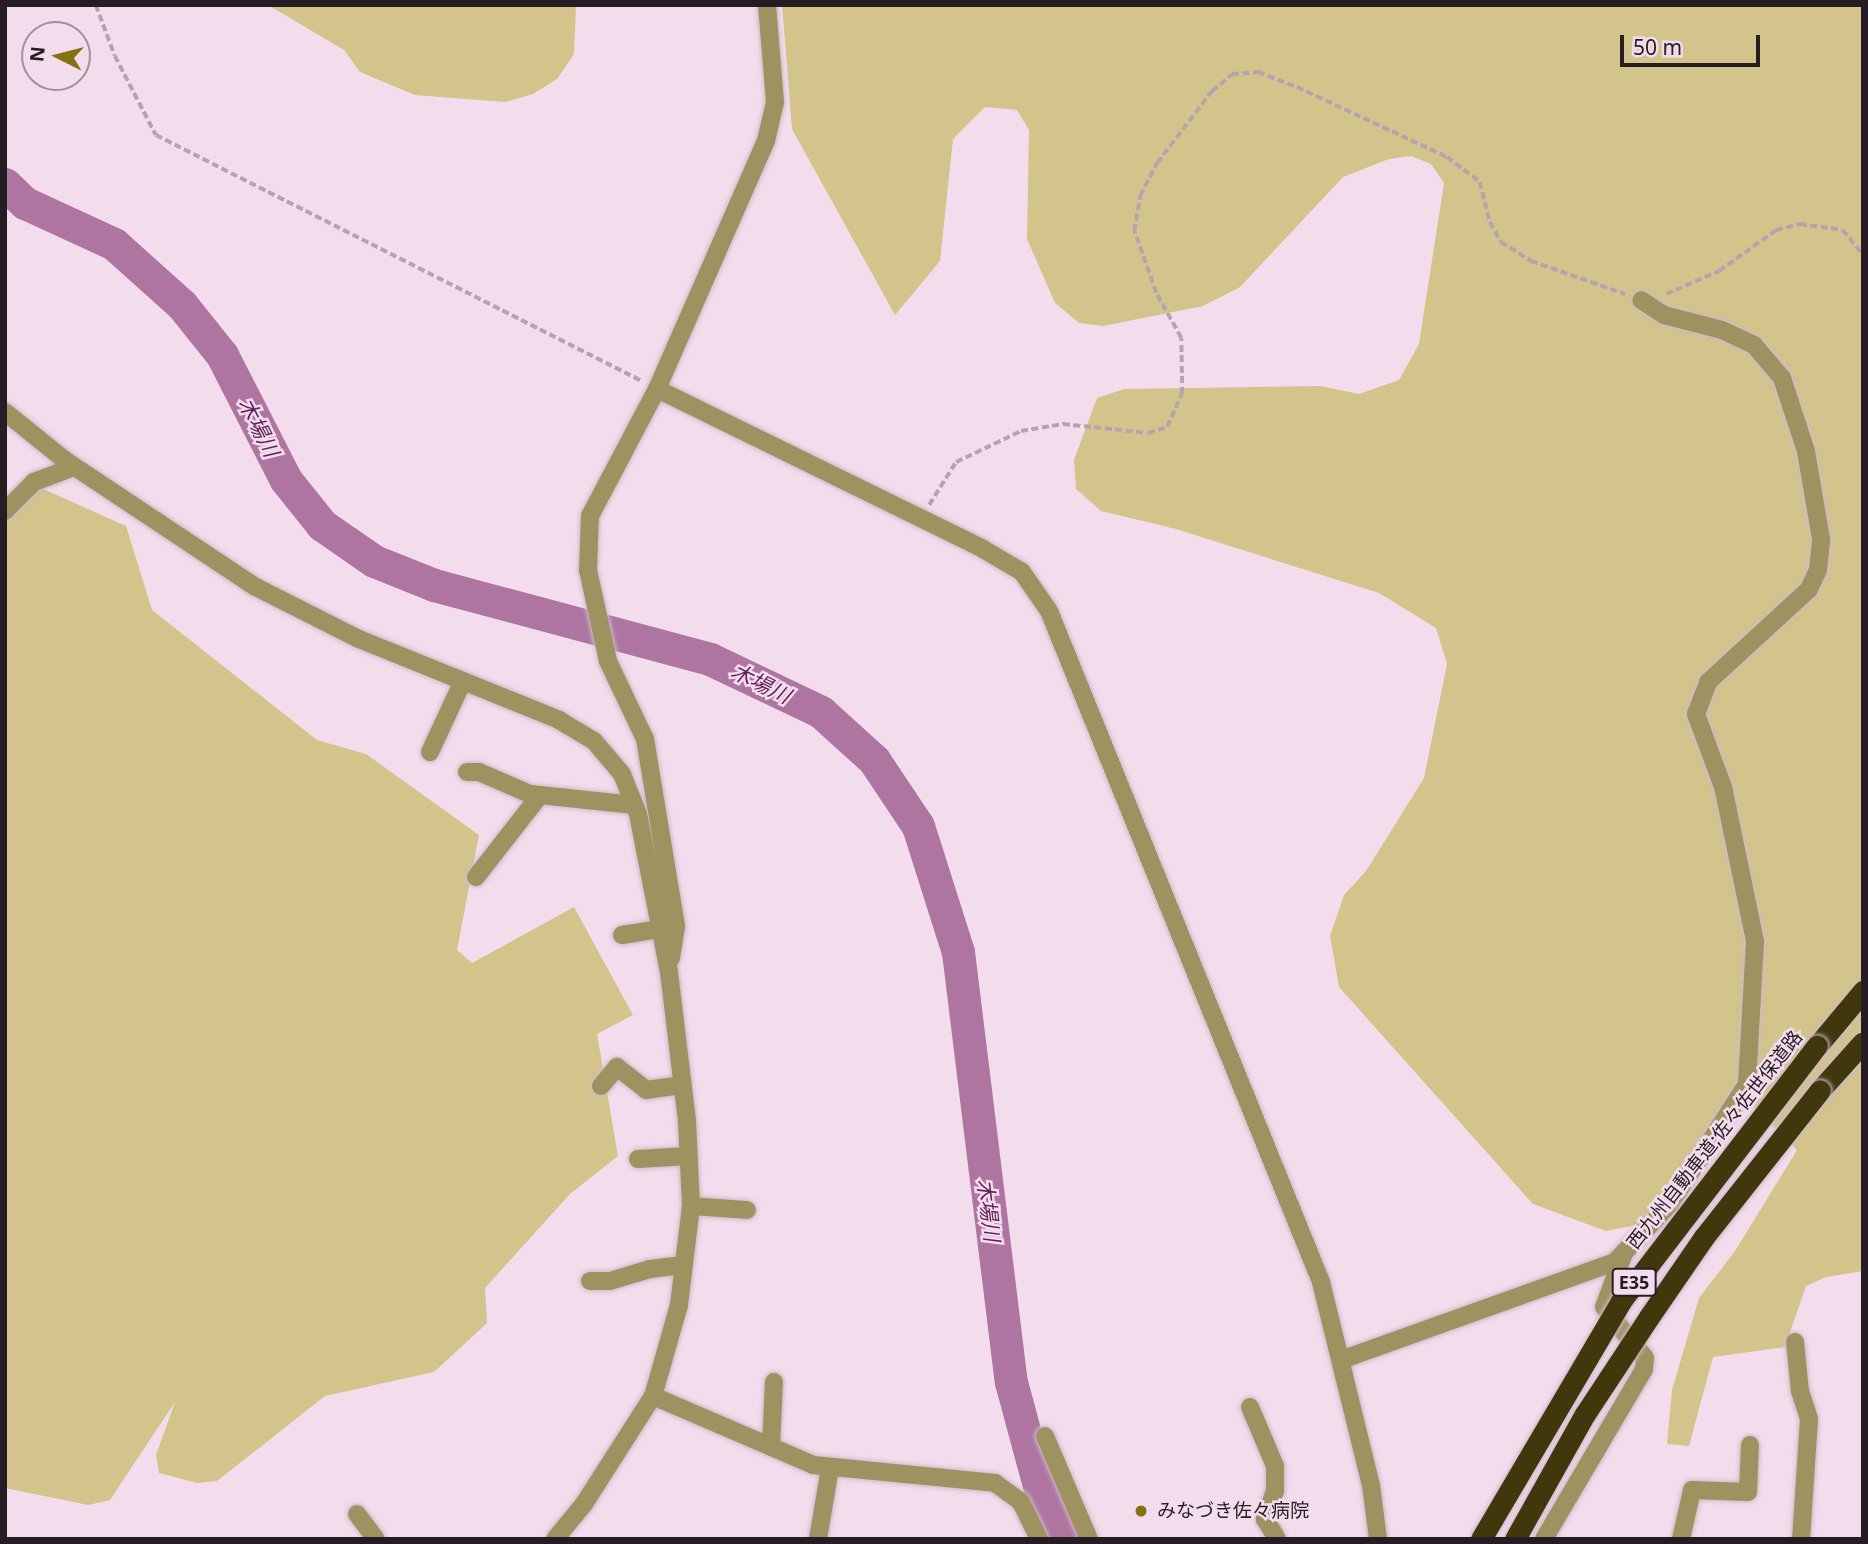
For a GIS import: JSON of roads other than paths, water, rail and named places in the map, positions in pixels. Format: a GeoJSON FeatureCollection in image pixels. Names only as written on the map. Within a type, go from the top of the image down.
{"type":"FeatureCollection","features":[{"type":"Feature","properties":{"kind":"highway","name":"西九州自動車道;佐々佐世保道路"},"geometry":{"type":"LineString","coordinates":[[1481,1539],[1621,1300],[1684,1212],[1863,991]]}},
{"type":"Feature","properties":{"kind":"highway","name":"E35"},"geometry":{"type":"LineString","coordinates":[[1515,1539],[1586,1415],[1704,1237],[1820,1090],[1863,1042]]}},
{"type":"Feature","properties":{"kind":"street"},"geometry":{"type":"LineString","coordinates":[[669,972],[676,926],[645,739],[608,660],[589,570],[590,516],[657,389],[766,141],[775,102],[767,5]]}},
{"type":"Feature","properties":{"kind":"street"},"geometry":{"type":"LineString","coordinates":[[1341,1360],[1615,1262],[1670,1204],[1747,1084],[1755,941],[1723,787],[1696,714],[1699,695],[1809,589],[1818,570],[1821,539],[1806,451],[1782,378],[1754,345],[1722,330],[1664,315],[1641,300]]}},
{"type":"Feature","properties":{"kind":"street"},"geometry":{"type":"LineString","coordinates":[[657,389],[922,517],[1022,572],[1049,611],[1321,1282],[1371,1485],[1378,1539]]}},
{"type":"Feature","properties":{"kind":"street"},"geometry":{"type":"LineString","coordinates":[[5,412],[74,467],[256,587],[359,639],[559,720],[594,741],[622,775],[634,805],[669,972],[682,1085],[691,1206],[679,1305],[653,1396],[584,1504],[555,1539]]}},
{"type":"Feature","properties":{"kind":"street"},"geometry":{"type":"LineString","coordinates":[[5,511],[34,482],[74,467]]}},
{"type":"Feature","properties":{"kind":"street"},"geometry":{"type":"LineString","coordinates":[[430,752],[463,681]]}},
{"type":"Feature","properties":{"kind":"street"},"geometry":{"type":"LineString","coordinates":[[467,772],[479,772],[540,795],[634,805]]}},
{"type":"Feature","properties":{"kind":"street"},"geometry":{"type":"LineString","coordinates":[[476,877],[540,795]]}},
{"type":"Feature","properties":{"kind":"street"},"geometry":{"type":"LineString","coordinates":[[622,935],[660,929]]}},
{"type":"Feature","properties":{"kind":"street"},"geometry":{"type":"LineString","coordinates":[[601,1086],[617,1067],[646,1090],[682,1085]]}},
{"type":"Feature","properties":{"kind":"street"},"geometry":{"type":"LineString","coordinates":[[638,1159],[688,1156]]}},
{"type":"Feature","properties":{"kind":"street"},"geometry":{"type":"LineString","coordinates":[[691,1206],[747,1210]]}},
{"type":"Feature","properties":{"kind":"street"},"geometry":{"type":"LineString","coordinates":[[1544,1539],[1644,1368],[1645,1358],[1604,1307],[1625,1251]]}},
{"type":"Feature","properties":{"kind":"street"},"geometry":{"type":"LineString","coordinates":[[590,1281],[610,1281],[650,1269],[684,1265]]}},
{"type":"Feature","properties":{"kind":"street"},"geometry":{"type":"LineString","coordinates":[[1796,1342],[1800,1391],[1809,1419],[1801,1539]]}},
{"type":"Feature","properties":{"kind":"street"},"geometry":{"type":"LineString","coordinates":[[771,1447],[774,1382]]}},
{"type":"Feature","properties":{"kind":"street"},"geometry":{"type":"LineString","coordinates":[[653,1396],[771,1447],[830,1468],[995,1483],[1021,1502],[1039,1539]]}},
{"type":"Feature","properties":{"kind":"street"},"geometry":{"type":"LineString","coordinates":[[1250,1406],[1275,1465],[1275,1491],[1265,1520],[1277,1539]]}},
{"type":"Feature","properties":{"kind":"street"},"geometry":{"type":"LineString","coordinates":[[1045,1436],[1089,1539]]}},
{"type":"Feature","properties":{"kind":"street"},"geometry":{"type":"LineString","coordinates":[[1681,1539],[1692,1490],[1748,1492],[1750,1445]]}},
{"type":"Feature","properties":{"kind":"street"},"geometry":{"type":"LineString","coordinates":[[818,1539],[830,1468]]}},
{"type":"Feature","properties":{"kind":"street"},"geometry":{"type":"LineString","coordinates":[[357,1514],[376,1539]]}},
{"type":"Feature","properties":{"kind":"waterway","name":"木場川"},"geometry":{"type":"LineString","coordinates":[[5,184],[25,203],[114,244],[182,305],[222,355],[286,480],[322,525],[374,561],[434,585],[710,659],[821,712],[874,760],[918,826],[958,952],[1011,1382],[1041,1493],[1065,1539]]}},
{"type":"Feature","properties":{"kind":"place","name":"みなづき佐々病院"},"geometry":{"type":"Point","coordinates":[1141,1511]}}]}
